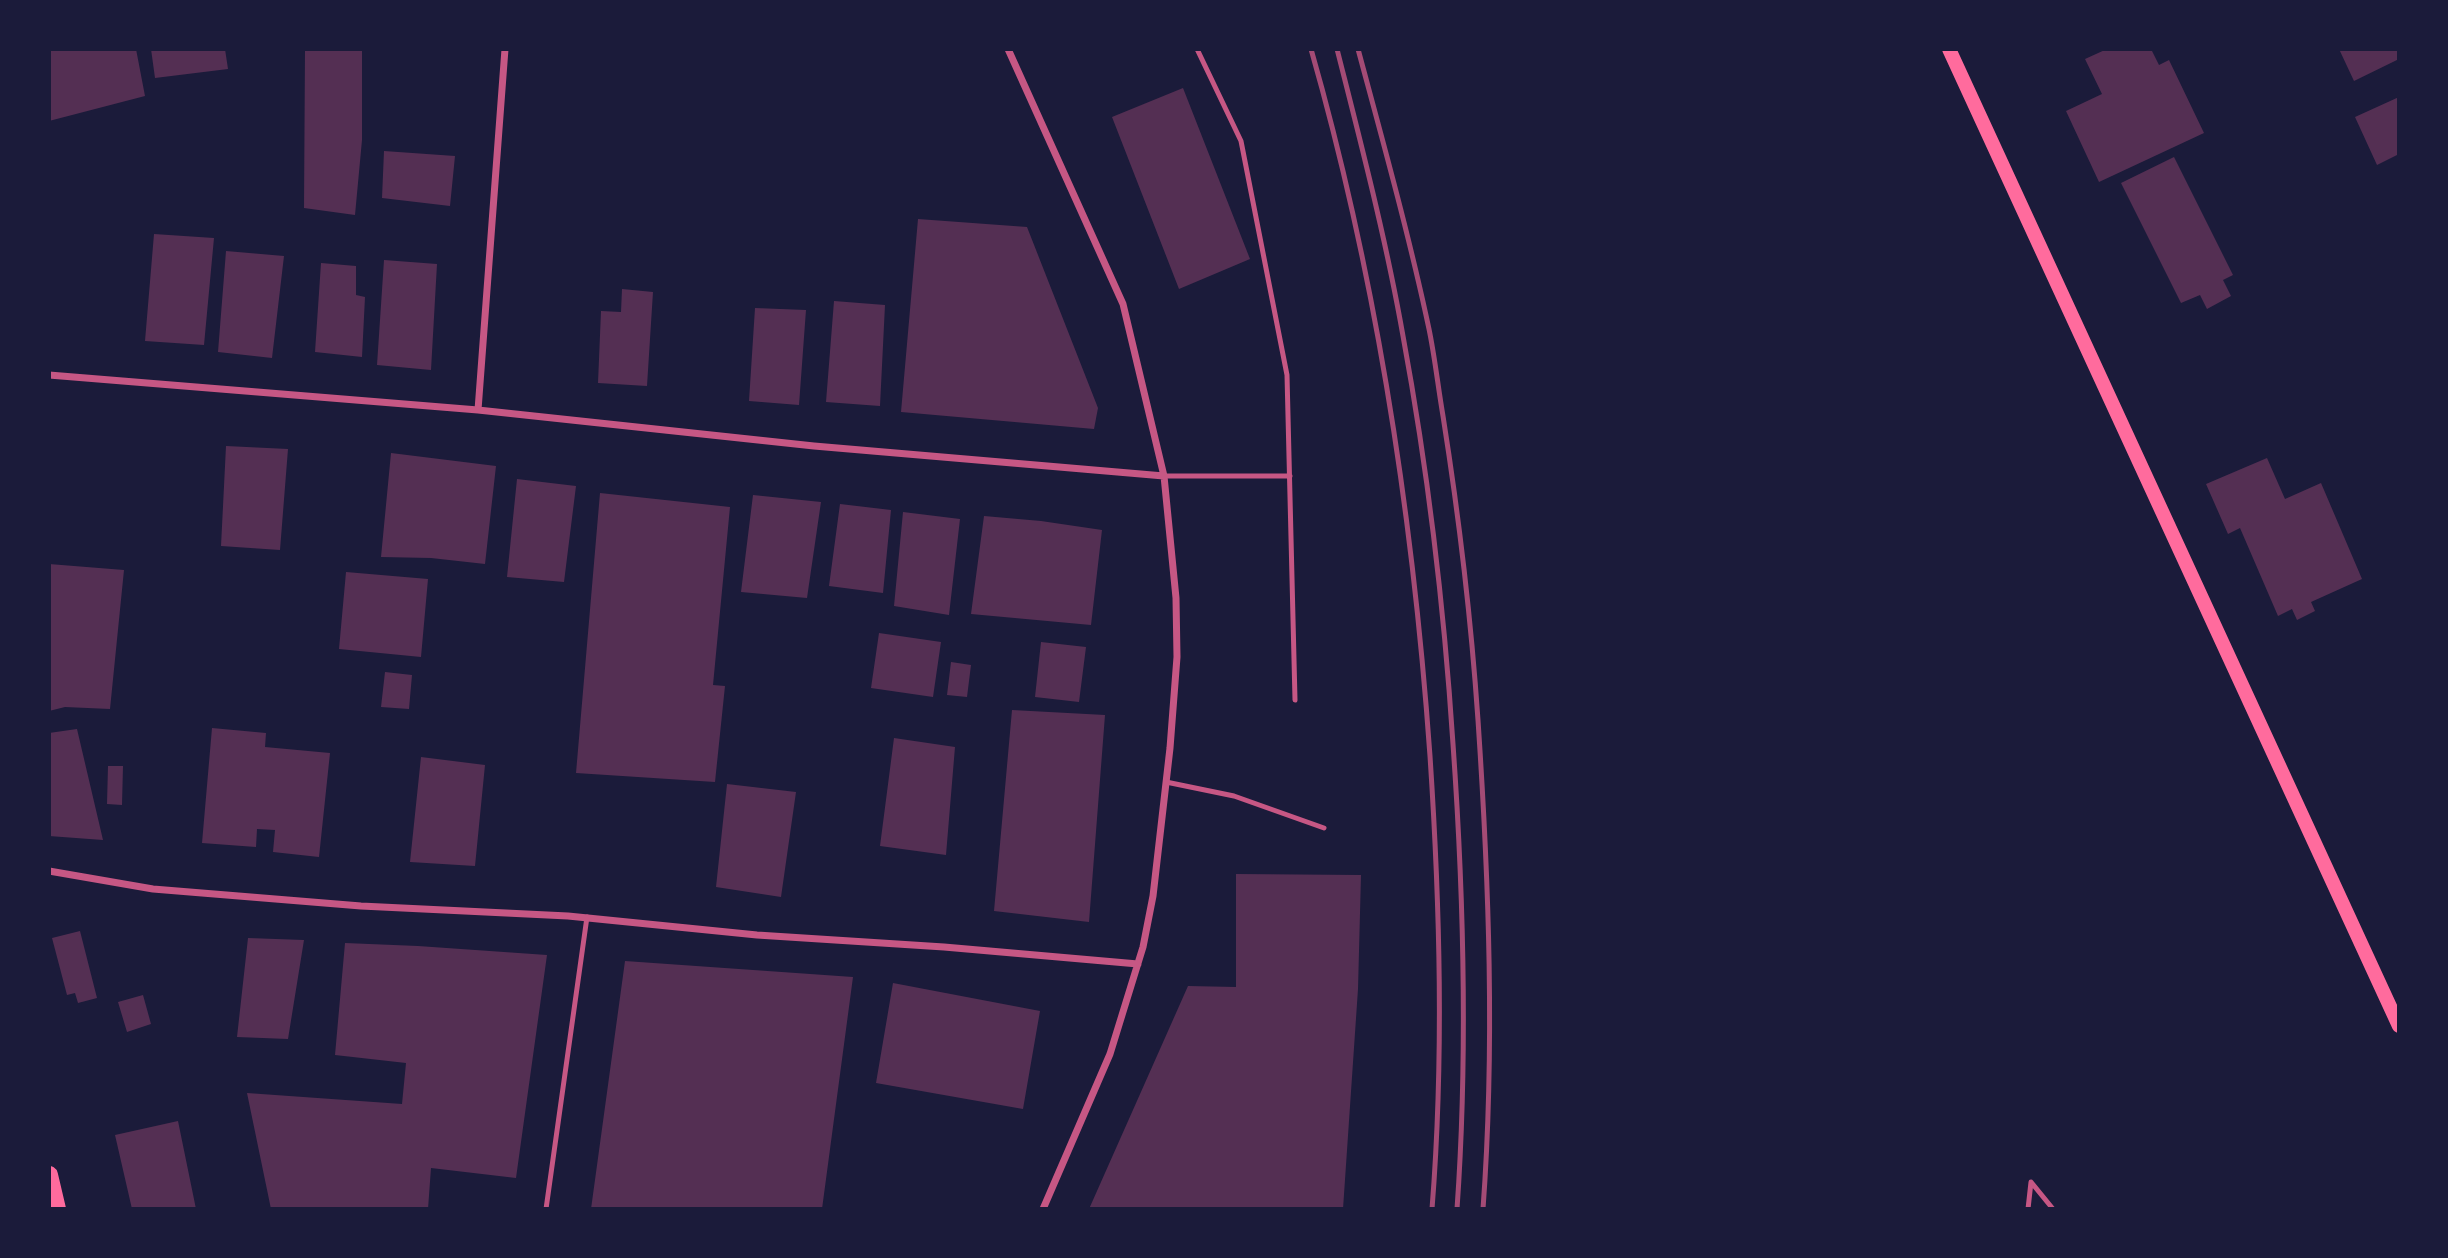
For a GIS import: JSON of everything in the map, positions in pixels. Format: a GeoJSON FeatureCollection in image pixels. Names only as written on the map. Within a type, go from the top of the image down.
{"type":"FeatureCollection","features":[{"type":"Feature","properties":{"kind":"main road"},"geometry":{"type":"LineString","coordinates":[[1949,49],[2399,1026]]}},
{"type":"Feature","properties":{"kind":"main road"},"geometry":{"type":"LineString","coordinates":[[49,1175],[57,1209]]}},
{"type":"Feature","properties":{"kind":"street"},"geometry":{"type":"LineString","coordinates":[[478,410],[505,49]]}},
{"type":"Feature","properties":{"kind":"street"},"geometry":{"type":"LineString","coordinates":[[1008,49],[1123,303],[1164,476],[1176,598],[1177,657],[1153,897],[1138,964],[1110,1054],[1043,1209]]}},
{"type":"Feature","properties":{"kind":"street"},"geometry":{"type":"LineString","coordinates":[[49,375],[478,410],[814,446],[1164,476]]}},
{"type":"Feature","properties":{"kind":"street"},"geometry":{"type":"LineString","coordinates":[[49,871],[167,890],[361,906],[568,916],[757,935],[944,947],[1138,964]]}},
{"type":"Feature","properties":{"kind":"lane"},"geometry":{"type":"LineString","coordinates":[[1198,49],[1241,141],[1287,375],[1295,700]]}},
{"type":"Feature","properties":{"kind":"lane"},"geometry":{"type":"LineString","coordinates":[[1164,476],[1290,476]]}},
{"type":"Feature","properties":{"kind":"lane"},"geometry":{"type":"LineString","coordinates":[[1166,782],[1234,796],[1324,828]]}},
{"type":"Feature","properties":{"kind":"lane"},"geometry":{"type":"LineString","coordinates":[[546,1209],[587,918]]}},
{"type":"Feature","properties":{"kind":"lane"},"geometry":{"type":"LineString","coordinates":[[2028,1209],[2031,1182],[2053,1209]]}},
{"type":"Feature","properties":{"kind":"building"},"geometry":{"type":"Polygon","coordinates":[[[49,49],[136,49],[145,96],[49,121],[49,49]]]}},
{"type":"Feature","properties":{"kind":"building"},"geometry":{"type":"Polygon","coordinates":[[[151,49],[225,49],[228,69],[155,78],[151,49]]]}},
{"type":"Feature","properties":{"kind":"building"},"geometry":{"type":"Polygon","coordinates":[[[305,49],[362,49],[362,140],[355,215],[304,208],[305,49]]]}},
{"type":"Feature","properties":{"kind":"building"},"geometry":{"type":"Polygon","coordinates":[[[2107,49],[2151,49],[2159,65],[2169,60],[2204,133],[2099,182],[2066,111],[2102,94],[2085,59],[2107,49]]]}},
{"type":"Feature","properties":{"kind":"building"},"geometry":{"type":"Polygon","coordinates":[[[2339,49],[2399,49],[2399,59],[2354,81],[2339,49]]]}},
{"type":"Feature","properties":{"kind":"building"},"geometry":{"type":"Polygon","coordinates":[[[1183,88],[1250,259],[1179,289],[1112,117],[1183,88]]]}},
{"type":"Feature","properties":{"kind":"building"},"geometry":{"type":"Polygon","coordinates":[[[2399,97],[2399,154],[2377,165],[2355,117],[2399,97]]]}},
{"type":"Feature","properties":{"kind":"building"},"geometry":{"type":"Polygon","coordinates":[[[384,151],[455,156],[450,206],[382,198],[384,151]]]}},
{"type":"Feature","properties":{"kind":"building"},"geometry":{"type":"Polygon","coordinates":[[[2174,157],[2233,275],[2223,280],[2231,296],[2207,309],[2200,295],[2181,303],[2121,183],[2174,157]]]}},
{"type":"Feature","properties":{"kind":"building"},"geometry":{"type":"Polygon","coordinates":[[[918,219],[1027,227],[1098,408],[1094,429],[901,412],[918,219]]]}},
{"type":"Feature","properties":{"kind":"building"},"geometry":{"type":"Polygon","coordinates":[[[154,234],[214,238],[204,345],[145,341],[154,234]]]}},
{"type":"Feature","properties":{"kind":"building"},"geometry":{"type":"Polygon","coordinates":[[[226,251],[284,256],[272,358],[218,352],[226,251]]]}},
{"type":"Feature","properties":{"kind":"building"},"geometry":{"type":"Polygon","coordinates":[[[384,260],[437,264],[431,370],[377,365],[384,260]]]}},
{"type":"Feature","properties":{"kind":"building"},"geometry":{"type":"Polygon","coordinates":[[[321,263],[356,266],[356,295],[365,297],[362,357],[315,352],[321,263]]]}},
{"type":"Feature","properties":{"kind":"building"},"geometry":{"type":"Polygon","coordinates":[[[622,289],[653,292],[647,386],[598,383],[601,311],[621,312],[622,289]]]}},
{"type":"Feature","properties":{"kind":"building"},"geometry":{"type":"Polygon","coordinates":[[[834,301],[885,305],[880,406],[826,402],[834,301]]]}},
{"type":"Feature","properties":{"kind":"building"},"geometry":{"type":"Polygon","coordinates":[[[755,308],[806,310],[799,405],[749,401],[755,308]]]}},
{"type":"Feature","properties":{"kind":"building"},"geometry":{"type":"Polygon","coordinates":[[[226,446],[288,449],[280,550],[221,546],[226,446]]]}},
{"type":"Feature","properties":{"kind":"building"},"geometry":{"type":"Polygon","coordinates":[[[391,453],[496,466],[485,564],[431,558],[381,557],[391,453]]]}},
{"type":"Feature","properties":{"kind":"building"},"geometry":{"type":"Polygon","coordinates":[[[2267,458],[2285,499],[2321,483],[2362,579],[2311,602],[2315,611],[2297,620],[2292,609],[2278,616],[2240,528],[2228,534],[2206,484],[2267,458]]]}},
{"type":"Feature","properties":{"kind":"building"},"geometry":{"type":"Polygon","coordinates":[[[517,479],[576,486],[564,582],[507,577],[517,479]]]}},
{"type":"Feature","properties":{"kind":"building"},"geometry":{"type":"Polygon","coordinates":[[[600,493],[730,507],[713,685],[725,686],[715,782],[576,773],[600,493]]]}},
{"type":"Feature","properties":{"kind":"building"},"geometry":{"type":"Polygon","coordinates":[[[753,495],[821,502],[807,598],[741,592],[753,495]]]}},
{"type":"Feature","properties":{"kind":"building"},"geometry":{"type":"Polygon","coordinates":[[[840,504],[891,510],[883,593],[829,586],[840,504]]]}},
{"type":"Feature","properties":{"kind":"building"},"geometry":{"type":"Polygon","coordinates":[[[903,512],[960,519],[949,615],[894,606],[903,512]]]}},
{"type":"Feature","properties":{"kind":"building"},"geometry":{"type":"Polygon","coordinates":[[[984,516],[1102,530],[1091,625],[971,614],[984,516]]]}},
{"type":"Feature","properties":{"kind":"building"},"geometry":{"type":"Polygon","coordinates":[[[49,564],[124,570],[110,709],[65,707],[49,711],[49,564]]]}},
{"type":"Feature","properties":{"kind":"building"},"geometry":{"type":"Polygon","coordinates":[[[346,572],[428,579],[421,657],[339,649],[346,572]]]}},
{"type":"Feature","properties":{"kind":"building"},"geometry":{"type":"Polygon","coordinates":[[[879,633],[941,642],[933,697],[871,688],[879,633]]]}},
{"type":"Feature","properties":{"kind":"building"},"geometry":{"type":"Polygon","coordinates":[[[1041,642],[1086,647],[1079,702],[1035,697],[1041,642]]]}},
{"type":"Feature","properties":{"kind":"building"},"geometry":{"type":"Polygon","coordinates":[[[951,662],[971,665],[967,697],[947,695],[951,662]]]}},
{"type":"Feature","properties":{"kind":"building"},"geometry":{"type":"Polygon","coordinates":[[[385,672],[412,675],[409,709],[381,707],[385,672]]]}},
{"type":"Feature","properties":{"kind":"building"},"geometry":{"type":"Polygon","coordinates":[[[1012,710],[1105,715],[1089,922],[994,911],[1012,710]]]}},
{"type":"Feature","properties":{"kind":"building"},"geometry":{"type":"Polygon","coordinates":[[[212,728],[266,733],[265,747],[330,753],[319,857],[273,852],[275,830],[257,829],[256,847],[202,843],[212,728]]]}},
{"type":"Feature","properties":{"kind":"building"},"geometry":{"type":"Polygon","coordinates":[[[77,729],[103,840],[49,836],[49,733],[77,729]]]}},
{"type":"Feature","properties":{"kind":"building"},"geometry":{"type":"Polygon","coordinates":[[[894,738],[955,747],[946,855],[880,846],[894,738]]]}},
{"type":"Feature","properties":{"kind":"building"},"geometry":{"type":"Polygon","coordinates":[[[421,757],[485,765],[475,866],[410,862],[421,757]]]}},
{"type":"Feature","properties":{"kind":"building"},"geometry":{"type":"Polygon","coordinates":[[[108,766],[123,766],[122,805],[107,804],[108,766]]]}},
{"type":"Feature","properties":{"kind":"building"},"geometry":{"type":"Polygon","coordinates":[[[727,784],[796,792],[781,897],[716,887],[727,784]]]}},
{"type":"Feature","properties":{"kind":"building"},"geometry":{"type":"Polygon","coordinates":[[[1236,874],[1361,875],[1358,989],[1343,1209],[1089,1209],[1188,986],[1236,987],[1236,874]]]}},
{"type":"Feature","properties":{"kind":"building"},"geometry":{"type":"Polygon","coordinates":[[[80,931],[97,998],[78,1003],[75,993],[67,995],[52,938],[80,931]]]}},
{"type":"Feature","properties":{"kind":"building"},"geometry":{"type":"Polygon","coordinates":[[[248,938],[304,940],[288,1039],[237,1037],[248,938]]]}},
{"type":"Feature","properties":{"kind":"building"},"geometry":{"type":"Polygon","coordinates":[[[345,943],[547,955],[516,1178],[431,1168],[428,1209],[271,1209],[247,1093],[402,1104],[406,1063],[335,1055],[345,943]]]}},
{"type":"Feature","properties":{"kind":"building"},"geometry":{"type":"Polygon","coordinates":[[[625,961],[853,977],[822,1209],[591,1209],[625,961]]]}},
{"type":"Feature","properties":{"kind":"building"},"geometry":{"type":"Polygon","coordinates":[[[893,983],[1040,1011],[1023,1109],[876,1083],[893,983]]]}},
{"type":"Feature","properties":{"kind":"building"},"geometry":{"type":"Polygon","coordinates":[[[143,995],[151,1024],[127,1032],[118,1002],[143,995]]]}},
{"type":"Feature","properties":{"kind":"building"},"geometry":{"type":"Polygon","coordinates":[[[178,1121],[196,1209],[132,1209],[115,1135],[178,1121]]]}},
{"type":"Feature","properties":{"kind":"railway"},"geometry":{"type":"LineString","coordinates":[[1311,49],[1355,223],[1373,311],[1389,400],[1414,577],[1430,756],[1438,926],[1438,1096],[1432,1209]]}},
{"type":"Feature","properties":{"kind":"railway"},"geometry":{"type":"LineString","coordinates":[[1337,49],[1373,192],[1396,300],[1420,437],[1440,590],[1453,744],[1462,918],[1463,1093],[1457,1209]]}},
{"type":"Feature","properties":{"kind":"railway"},"geometry":{"type":"LineString","coordinates":[[1358,49],[1429,329],[1468,606],[1482,781],[1488,903],[1490,1026],[1483,1209]]}}]}
